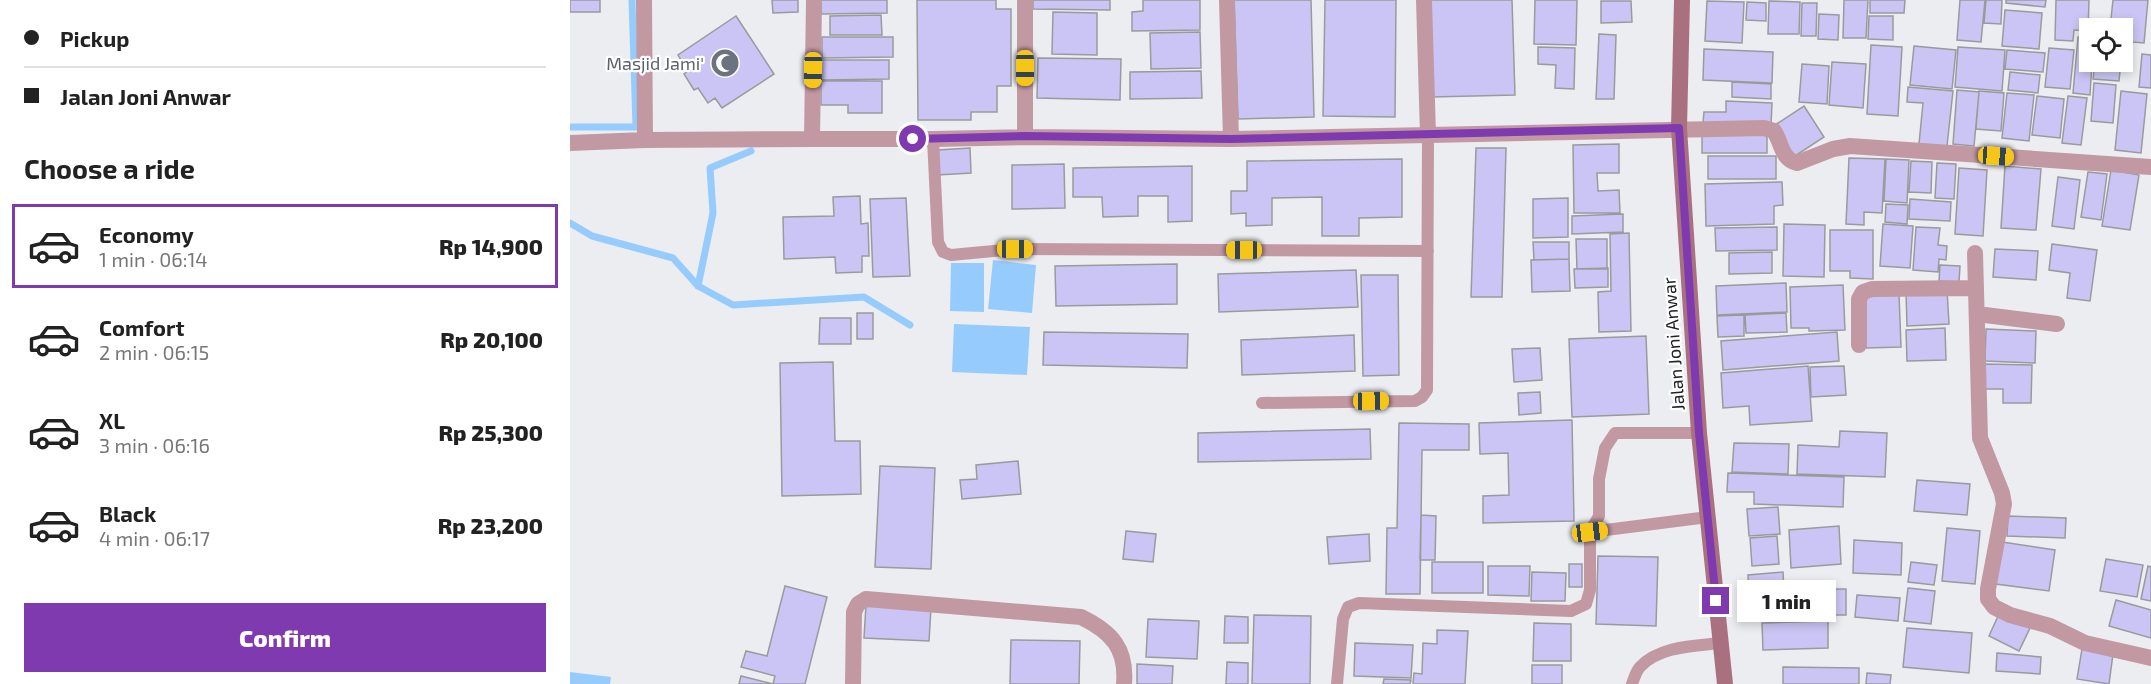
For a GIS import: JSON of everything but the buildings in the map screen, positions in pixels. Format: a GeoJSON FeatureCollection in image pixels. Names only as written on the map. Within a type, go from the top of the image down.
{"type":"FeatureCollection","features":[{"type":"Feature","properties":{"kind":"main road","name":"Jalan Joni Anwar"},"geometry":{"type":"LineString","coordinates":[[1682,0],[1679,128],[1699,433],[1725,684]]}},
{"type":"Feature","properties":{"kind":"street"},"geometry":{"type":"LineString","coordinates":[[644,0],[645,140]]}},
{"type":"Feature","properties":{"kind":"street"},"geometry":{"type":"LineString","coordinates":[[812,140],[814,0]]}},
{"type":"Feature","properties":{"kind":"street"},"geometry":{"type":"LineString","coordinates":[[1025,0],[1025,136]]}},
{"type":"Feature","properties":{"kind":"street"},"geometry":{"type":"LineString","coordinates":[[1227,0],[1231,139]]}},
{"type":"Feature","properties":{"kind":"street"},"geometry":{"type":"LineString","coordinates":[[1425,0],[1428,135]]}},
{"type":"Feature","properties":{"kind":"street"},"geometry":{"type":"LineString","coordinates":[[570,143],[645,140],[933,139],[1025,136],[1231,139],[1679,128],[1769,128],[1776,133],[1787,159],[1797,164],[1833,149],[1850,146],[2151,167]]}},
{"type":"Feature","properties":{"kind":"street"},"geometry":{"type":"LineString","coordinates":[[1975,253],[1980,438],[2002,493],[2004,504],[1988,599],[1994,606],[2010,615],[2050,626],[2085,643],[2151,658]]}},
{"type":"Feature","properties":{"kind":"street"},"geometry":{"type":"LineString","coordinates":[[1859,345],[1859,299],[1863,292],[1872,289],[1975,288]]}},
{"type":"Feature","properties":{"kind":"street"},"geometry":{"type":"LineString","coordinates":[[1977,314],[2057,324]]}},
{"type":"Feature","properties":{"kind":"street"},"geometry":{"type":"LineString","coordinates":[[852,684],[854,612],[858,604],[866,599],[1082,617],[1102,627],[1119,647],[1125,669],[1124,684]]}},
{"type":"Feature","properties":{"kind":"lane"},"geometry":{"type":"LineString","coordinates":[[1262,403],[1415,401],[1427,390],[1428,135]]}},
{"type":"Feature","properties":{"kind":"lane"},"geometry":{"type":"LineString","coordinates":[[933,139],[938,242],[943,252],[951,255],[1015,249],[1428,251]]}},
{"type":"Feature","properties":{"kind":"lane"},"geometry":{"type":"LineString","coordinates":[[1337,684],[1343,619],[1348,607],[1359,603],[1570,611],[1586,604],[1590,590],[1590,532],[1599,516],[1599,479],[1605,448],[1616,433],[1699,433]]}},
{"type":"Feature","properties":{"kind":"lane"},"geometry":{"type":"LineString","coordinates":[[1590,532],[1708,518]]}},
{"type":"Feature","properties":{"kind":"lane"},"geometry":{"type":"LineString","coordinates":[[1632,684],[1638,668],[1667,651],[1721,643]]}},
{"type":"Feature","properties":{"kind":"water"},"geometry":{"type":"Polygon","coordinates":[[[993,260],[1036,265],[1032,313],[988,309],[993,260]]]}},
{"type":"Feature","properties":{"kind":"water"},"geometry":{"type":"Polygon","coordinates":[[[951,263],[984,263],[984,312],[950,311],[951,263]]]}},
{"type":"Feature","properties":{"kind":"water"},"geometry":{"type":"Polygon","coordinates":[[[954,324],[1030,327],[1027,375],[952,372],[954,324]]]}},
{"type":"Feature","properties":{"kind":"water"},"geometry":{"type":"Polygon","coordinates":[[[570,672],[611,677],[610,684],[570,684],[570,672]]]}},
{"type":"Feature","properties":{"kind":"waterway"},"geometry":{"type":"LineString","coordinates":[[570,127],[636,127],[632,0]]}},
{"type":"Feature","properties":{"kind":"waterway"},"geometry":{"type":"LineString","coordinates":[[698,286],[713,213],[710,168],[751,151]]}},
{"type":"Feature","properties":{"kind":"waterway"},"geometry":{"type":"LineString","coordinates":[[570,223],[592,236],[673,258],[698,286],[733,305],[864,297],[910,325]]}},
{"type":"Feature","properties":{"kind":"place","name":"Masjid Jami'"},"geometry":{"type":"Point","coordinates":[725,63]}},
{"type":"Feature","properties":{"kind":"route"},"geometry":{"type":"LineString","coordinates":[[913,139],[1025,136],[1231,139],[1679,128],[1699,433],[1716,601]]}}]}
